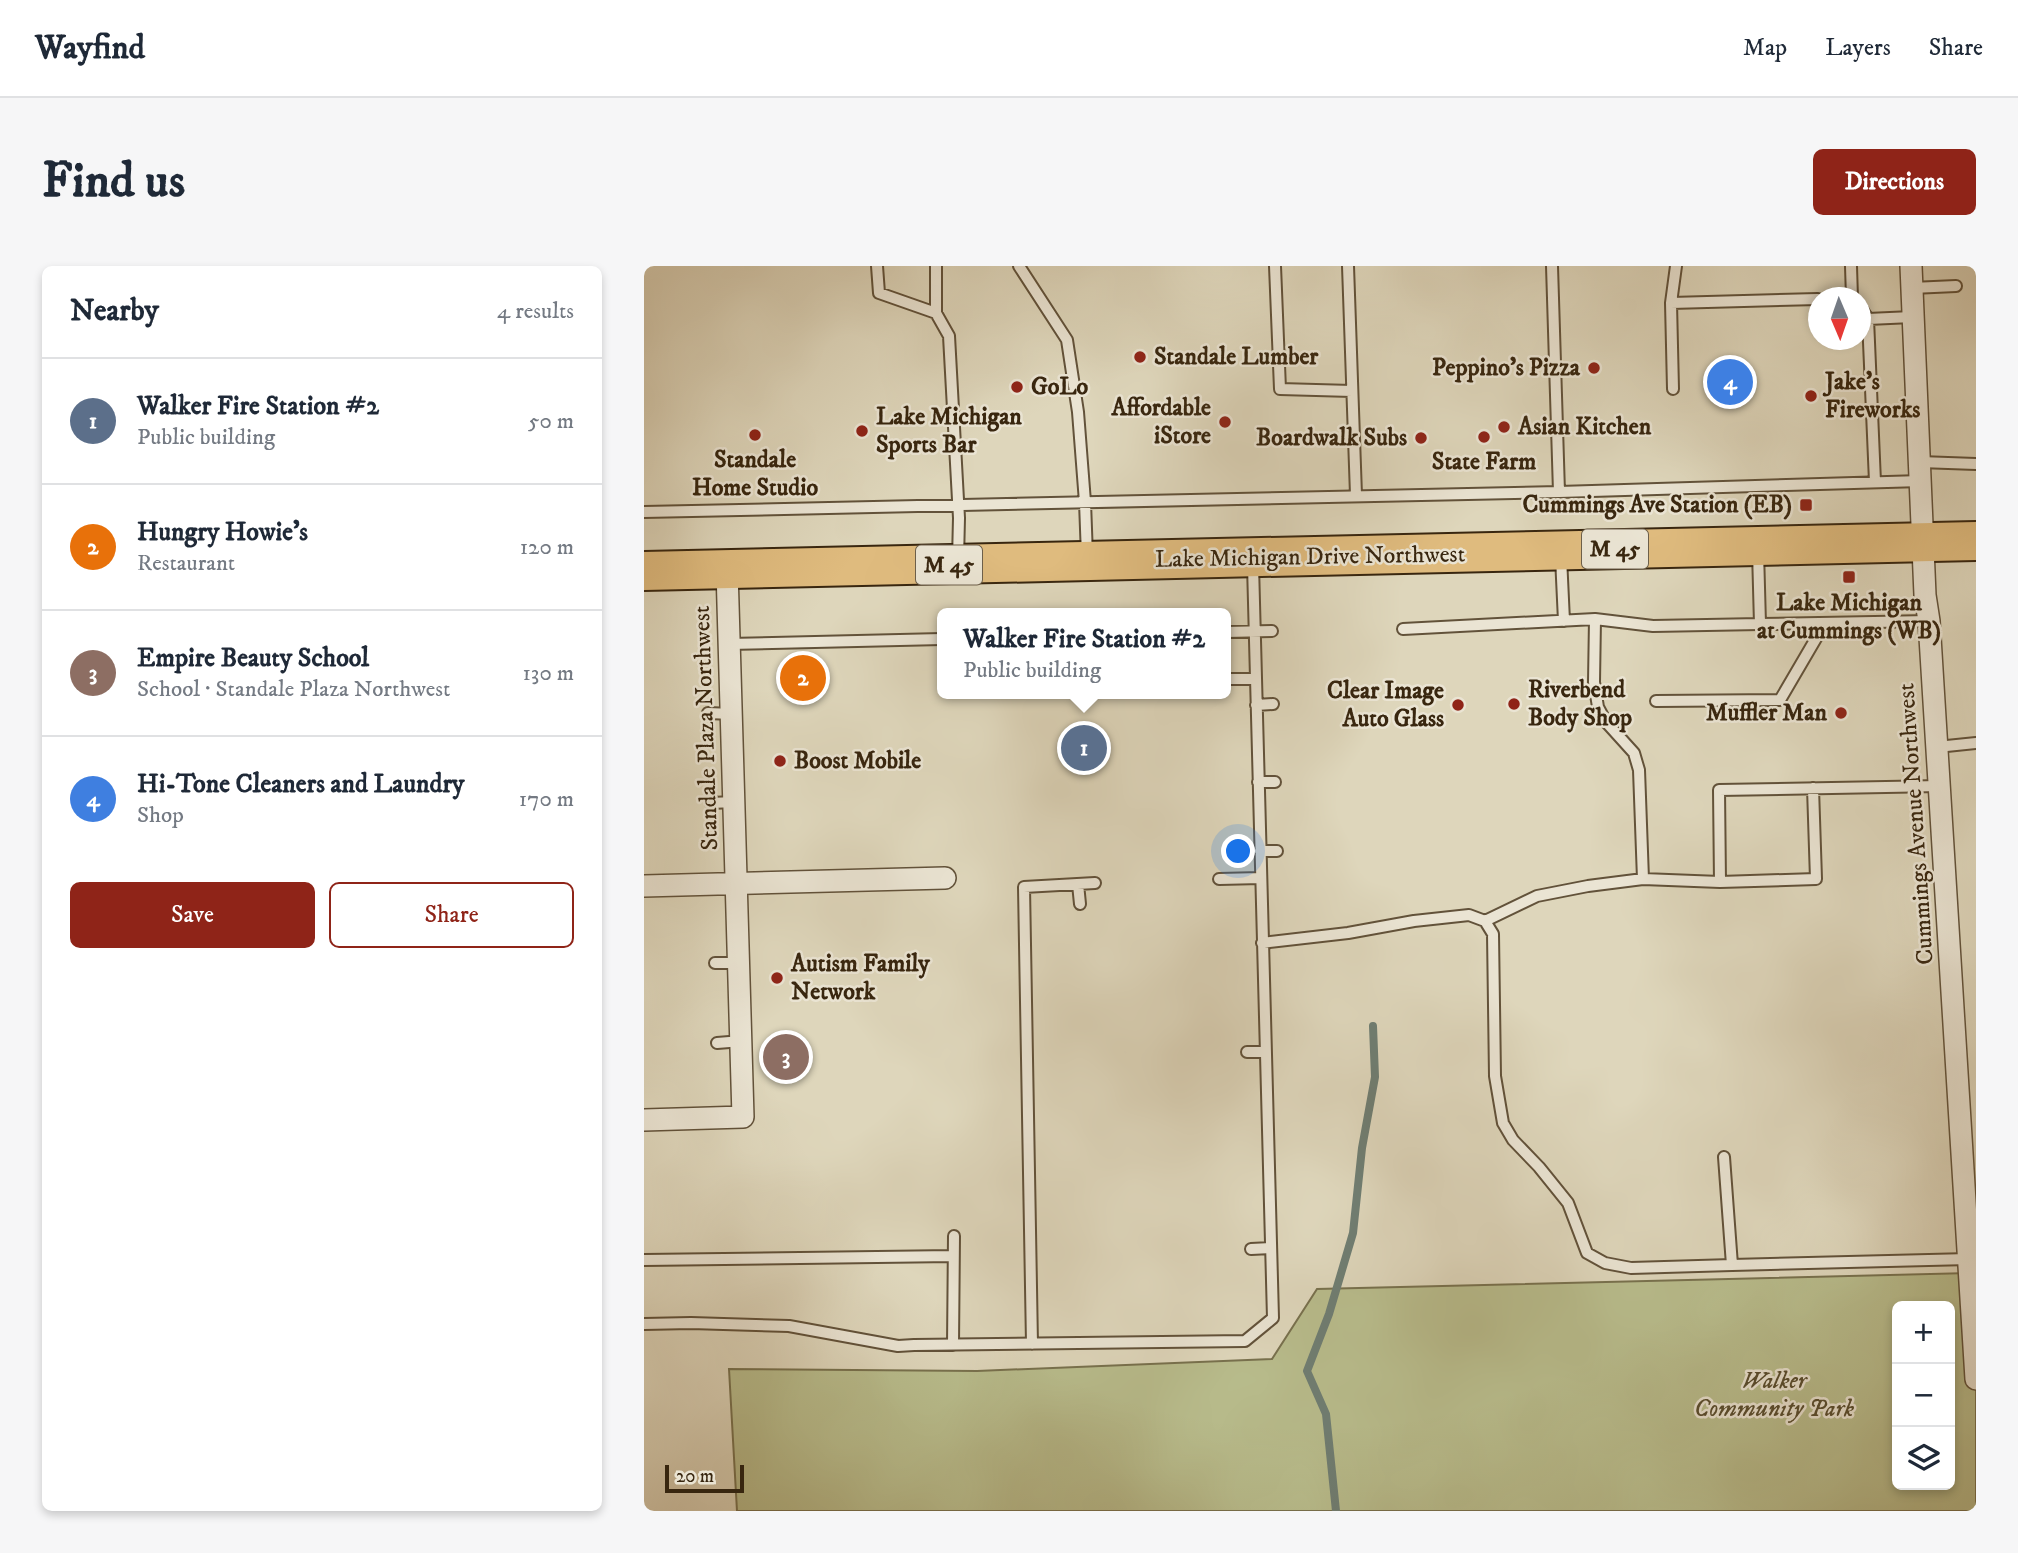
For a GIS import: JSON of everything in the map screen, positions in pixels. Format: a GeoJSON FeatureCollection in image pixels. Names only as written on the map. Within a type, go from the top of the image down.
{"type":"FeatureCollection","features":[{"type":"Feature","properties":{"kind":"highway","name":"Lake Michigan Drive Northwest"},"geometry":{"type":"LineString","coordinates":[[644,572],[1976,541]]}},
{"type":"Feature","properties":{"kind":"street","name":"Cummings Avenue Northwest"},"geometry":{"type":"LineString","coordinates":[[1911,266],[1925,595],[1940,786],[1976,1379]]}},
{"type":"Feature","properties":{"kind":"street","name":"Standale Plaza Northwest"},"geometry":{"type":"LineString","coordinates":[[644,1119],[743,1117],[727,570]]}},
{"type":"Feature","properties":{"kind":"street","name":"Standale Plaza Northwest"},"geometry":{"type":"LineString","coordinates":[[644,886],[947,883]]}},
{"type":"Feature","properties":{"kind":"lane"},"geometry":{"type":"LineString","coordinates":[[877,266],[879,293],[936,313]]}},
{"type":"Feature","properties":{"kind":"lane"},"geometry":{"type":"LineString","coordinates":[[936,266],[936,313],[949,336],[958,505],[958,565]]}},
{"type":"Feature","properties":{"kind":"lane"},"geometry":{"type":"LineString","coordinates":[[1019,266],[1067,340],[1078,412],[1086,502],[1087,562]]}},
{"type":"Feature","properties":{"kind":"lane"},"geometry":{"type":"LineString","coordinates":[[1275,266],[1280,389],[1352,391]]}},
{"type":"Feature","properties":{"kind":"lane"},"geometry":{"type":"LineString","coordinates":[[1348,266],[1356,495]]}},
{"type":"Feature","properties":{"kind":"lane"},"geometry":{"type":"LineString","coordinates":[[1552,266],[1559,492]]}},
{"type":"Feature","properties":{"kind":"lane"},"geometry":{"type":"LineString","coordinates":[[1673,388],[1671,303],[1676,266]]}},
{"type":"Feature","properties":{"kind":"lane"},"geometry":{"type":"LineString","coordinates":[[1850,266],[1851,287]]}},
{"type":"Feature","properties":{"kind":"lane"},"geometry":{"type":"LineString","coordinates":[[1912,288],[1956,286]]}},
{"type":"Feature","properties":{"kind":"lane"},"geometry":{"type":"LineString","coordinates":[[1671,303],[1808,299]]}},
{"type":"Feature","properties":{"kind":"lane"},"geometry":{"type":"LineString","coordinates":[[1871,319],[1912,317]]}},
{"type":"Feature","properties":{"kind":"lane"},"geometry":{"type":"LineString","coordinates":[[1869,350],[1875,482]]}},
{"type":"Feature","properties":{"kind":"lane"},"geometry":{"type":"LineString","coordinates":[[644,512],[1559,492],[1875,482],[1976,464]]}},
{"type":"Feature","properties":{"kind":"lane"},"geometry":{"type":"LineString","coordinates":[[1758,546],[1760,624]]}},
{"type":"Feature","properties":{"kind":"lane"},"geometry":{"type":"LineString","coordinates":[[1561,550],[1564,621]]}},
{"type":"Feature","properties":{"kind":"lane"},"geometry":{"type":"LineString","coordinates":[[644,1324],[789,1326],[898,1346],[1245,1341],[1273,1318],[1253,558]]}},
{"type":"Feature","properties":{"kind":"lane"},"geometry":{"type":"LineString","coordinates":[[1403,629],[1595,619],[1653,626],[1929,621]]}},
{"type":"Feature","properties":{"kind":"lane"},"geometry":{"type":"LineString","coordinates":[[1595,619],[1594,682],[1598,707],[1606,722],[1634,753],[1639,770],[1643,879]]}},
{"type":"Feature","properties":{"kind":"lane"},"geometry":{"type":"LineString","coordinates":[[1656,701],[1780,700],[1825,623]]}},
{"type":"Feature","properties":{"kind":"lane"},"geometry":{"type":"LineString","coordinates":[[1231,632],[1272,631]]}},
{"type":"Feature","properties":{"kind":"lane"},"geometry":{"type":"LineString","coordinates":[[729,644],[937,639]]}},
{"type":"Feature","properties":{"kind":"lane"},"geometry":{"type":"LineString","coordinates":[[1231,679],[1255,679]]}},
{"type":"Feature","properties":{"kind":"lane"},"geometry":{"type":"LineString","coordinates":[[1256,705],[1273,704]]}},
{"type":"Feature","properties":{"kind":"lane"},"geometry":{"type":"LineString","coordinates":[[708,713],[732,713]]}},
{"type":"Feature","properties":{"kind":"lane"},"geometry":{"type":"LineString","coordinates":[[1937,747],[1976,743]]}},
{"type":"Feature","properties":{"kind":"lane"},"geometry":{"type":"LineString","coordinates":[[1258,782],[1275,782]]}},
{"type":"Feature","properties":{"kind":"lane"},"geometry":{"type":"LineString","coordinates":[[1720,882],[1719,790],[1940,786]]}},
{"type":"Feature","properties":{"kind":"lane"},"geometry":{"type":"LineString","coordinates":[[1485,921],[1537,896],[1588,886],[1643,879],[1720,882],[1815,879],[1813,788]]}},
{"type":"Feature","properties":{"kind":"lane"},"geometry":{"type":"LineString","coordinates":[[711,803],[734,803]]}},
{"type":"Feature","properties":{"kind":"lane"},"geometry":{"type":"LineString","coordinates":[[1260,850],[1277,851]]}},
{"type":"Feature","properties":{"kind":"lane"},"geometry":{"type":"LineString","coordinates":[[1219,879],[1261,878]]}},
{"type":"Feature","properties":{"kind":"lane"},"geometry":{"type":"LineString","coordinates":[[1032,1344],[1024,887],[1095,883]]}},
{"type":"Feature","properties":{"kind":"lane"},"geometry":{"type":"LineString","coordinates":[[1078,884],[1080,904]]}},
{"type":"Feature","properties":{"kind":"lane"},"geometry":{"type":"LineString","coordinates":[[1262,943],[1469,915],[1485,921],[1493,934],[1495,1076],[1503,1123],[1513,1140],[1568,1203],[1587,1252],[1605,1263],[1631,1268],[1969,1259]]}},
{"type":"Feature","properties":{"kind":"lane"},"geometry":{"type":"LineString","coordinates":[[715,963],[739,962]]}},
{"type":"Feature","properties":{"kind":"lane"},"geometry":{"type":"LineString","coordinates":[[718,1043],[742,1041]]}},
{"type":"Feature","properties":{"kind":"lane"},"geometry":{"type":"LineString","coordinates":[[1247,1052],[1265,1052]]}},
{"type":"Feature","properties":{"kind":"lane"},"geometry":{"type":"LineString","coordinates":[[1724,1157],[1731,1265]]}},
{"type":"Feature","properties":{"kind":"lane"},"geometry":{"type":"LineString","coordinates":[[953,1345],[954,1236]]}},
{"type":"Feature","properties":{"kind":"lane"},"geometry":{"type":"LineString","coordinates":[[1251,1249],[1271,1248]]}},
{"type":"Feature","properties":{"kind":"lane"},"geometry":{"type":"LineString","coordinates":[[644,1260],[953,1256]]}},
{"type":"Feature","properties":{"kind":"green space","name":"Walker Community Park"},"geometry":{"type":"Polygon","coordinates":[[[1970,1273],[1976,1375],[1976,1511],[737,1511],[729,1369],[977,1371],[1272,1359],[1317,1289],[1970,1273]]]}},
{"type":"Feature","properties":{"kind":"waterway"},"geometry":{"type":"LineString","coordinates":[[1336,1511],[1326,1414],[1307,1371],[1329,1314],[1353,1233],[1362,1148],[1375,1077],[1373,1026]]}},
{"type":"Feature","properties":{"kind":"place","name":"Standale Lumber"},"geometry":{"type":"Point","coordinates":[1140,357]}},
{"type":"Feature","properties":{"kind":"place","name":"Peppino's Pizza"},"geometry":{"type":"Point","coordinates":[1594,368]}},
{"type":"Feature","properties":{"kind":"place","name":"Hi-Tone Cleaners and Laundry"},"geometry":{"type":"Point","coordinates":[1730,382]}},
{"type":"Feature","properties":{"kind":"place","name":"GoLo"},"geometry":{"type":"Point","coordinates":[1017,387]}},
{"type":"Feature","properties":{"kind":"place","name":"Jake's Fireworks"},"geometry":{"type":"Point","coordinates":[1811,396]}},
{"type":"Feature","properties":{"kind":"place","name":"Affordable iStore"},"geometry":{"type":"Point","coordinates":[1225,422]}},
{"type":"Feature","properties":{"kind":"place","name":"Asian Kitchen"},"geometry":{"type":"Point","coordinates":[1504,427]}},
{"type":"Feature","properties":{"kind":"place","name":"Lake Michigan Sports Bar"},"geometry":{"type":"Point","coordinates":[862,431]}},
{"type":"Feature","properties":{"kind":"place","name":"Standale Home Studio"},"geometry":{"type":"Point","coordinates":[755,435]}},
{"type":"Feature","properties":{"kind":"place","name":"State Farm"},"geometry":{"type":"Point","coordinates":[1484,437]}},
{"type":"Feature","properties":{"kind":"place","name":"Boardwalk Subs"},"geometry":{"type":"Point","coordinates":[1421,438]}},
{"type":"Feature","properties":{"kind":"place","name":"Cummings Ave Station (EB)"},"geometry":{"type":"Point","coordinates":[1806,505]}},
{"type":"Feature","properties":{"kind":"place","name":"Lake Michigan at Cummings (WB)"},"geometry":{"type":"Point","coordinates":[1849,577]}},
{"type":"Feature","properties":{"kind":"place","name":"Hungry Howie's"},"geometry":{"type":"Point","coordinates":[803,678]}},
{"type":"Feature","properties":{"kind":"place","name":"Riverbend Body Shop"},"geometry":{"type":"Point","coordinates":[1514,704]}},
{"type":"Feature","properties":{"kind":"place","name":"Clear Image Auto Glass"},"geometry":{"type":"Point","coordinates":[1458,705]}},
{"type":"Feature","properties":{"kind":"place","name":"Muffler Man"},"geometry":{"type":"Point","coordinates":[1841,713]}},
{"type":"Feature","properties":{"kind":"place","name":"Walker Fire Station #2"},"geometry":{"type":"Point","coordinates":[1084,748]}},
{"type":"Feature","properties":{"kind":"place","name":"Boost Mobile"},"geometry":{"type":"Point","coordinates":[780,761]}},
{"type":"Feature","properties":{"kind":"place","name":"Autism Family Network"},"geometry":{"type":"Point","coordinates":[777,978]}},
{"type":"Feature","properties":{"kind":"place","name":"Empire Beauty School"},"geometry":{"type":"Point","coordinates":[786,1057]}}]}
